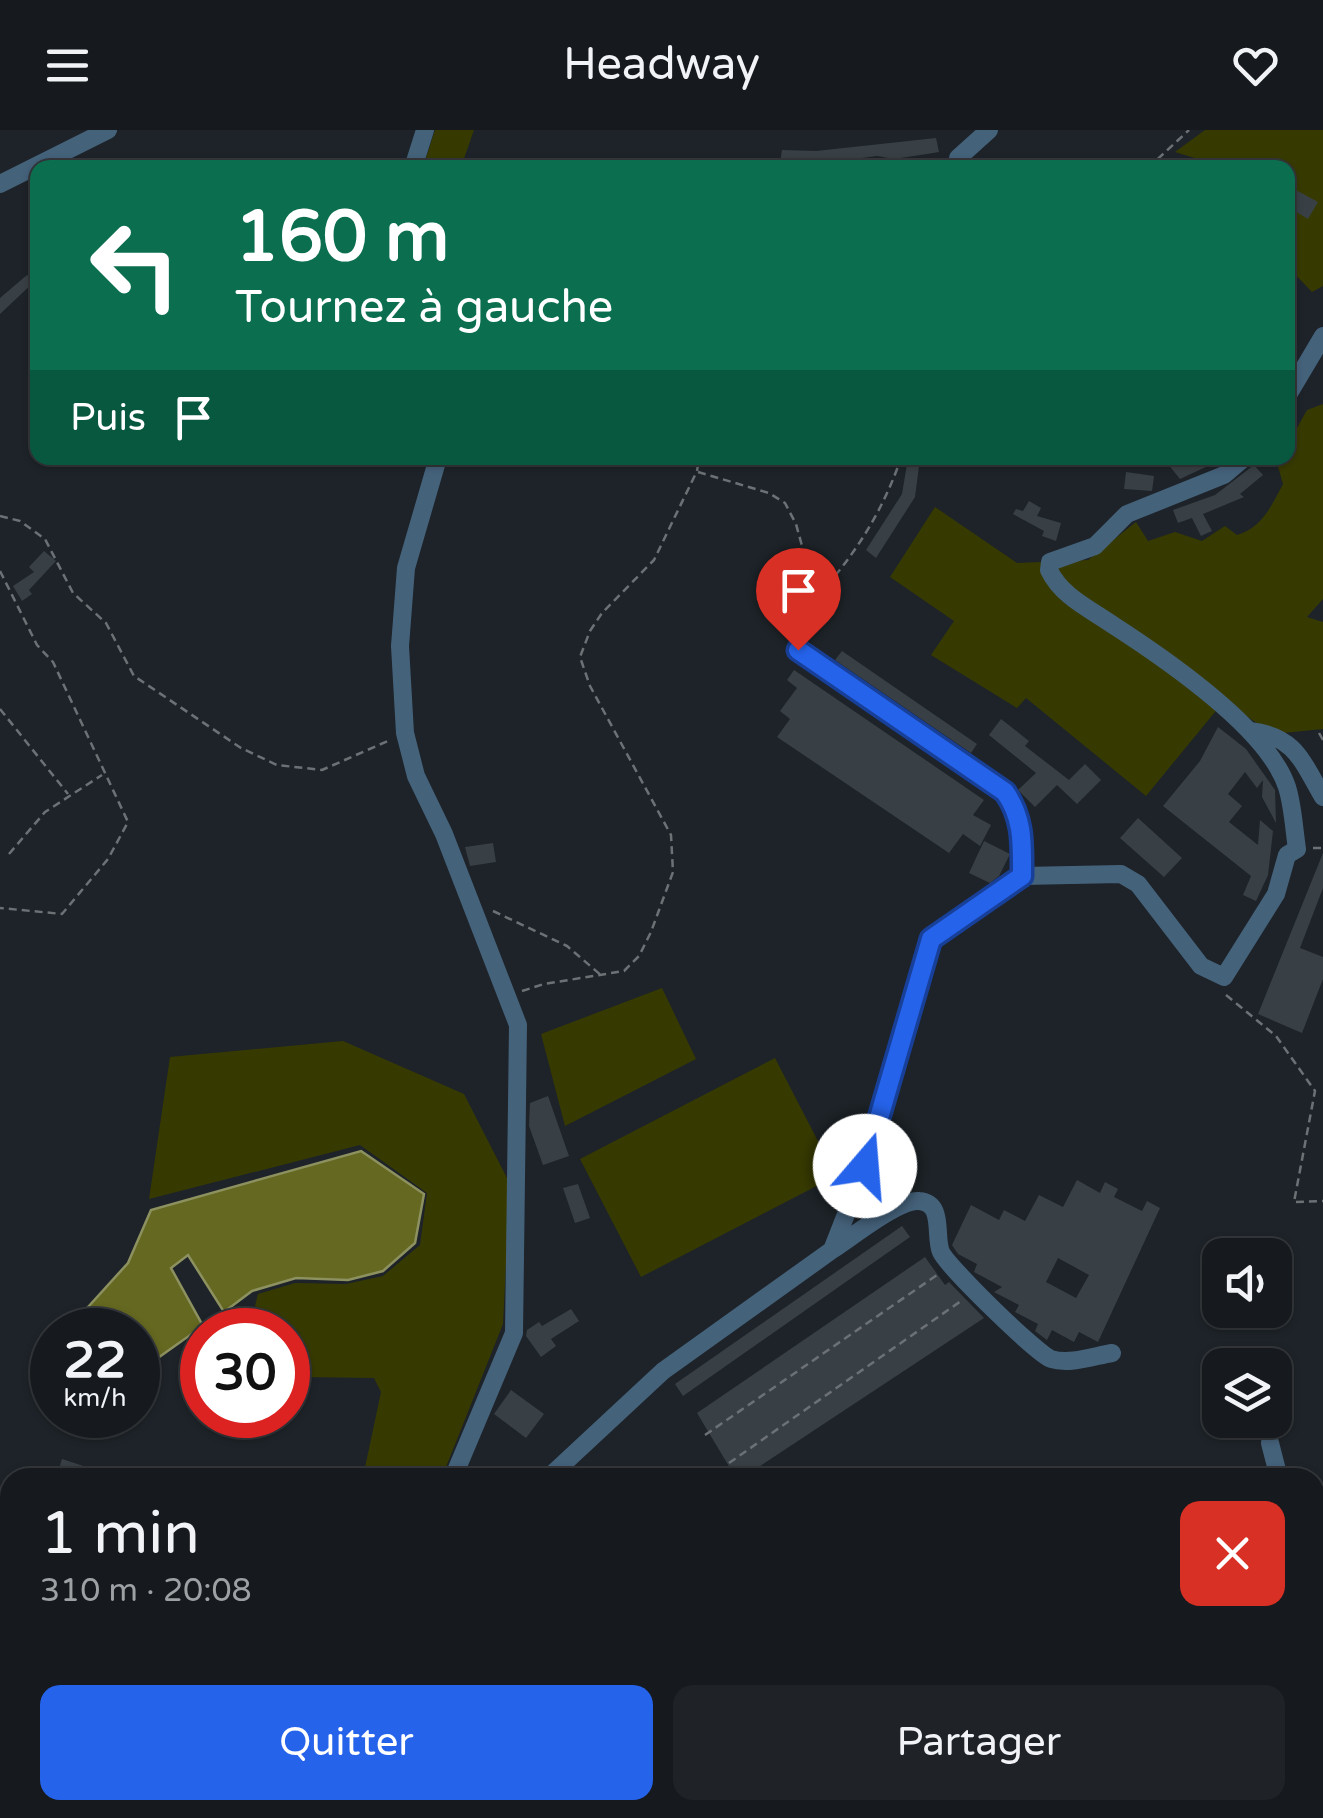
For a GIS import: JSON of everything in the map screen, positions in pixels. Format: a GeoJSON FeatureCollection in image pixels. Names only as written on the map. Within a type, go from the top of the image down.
{"type":"FeatureCollection","features":[{"type":"Feature","properties":{"kind":"street"},"geometry":{"type":"LineString","coordinates":[[48,160],[108,130]]}},
{"type":"Feature","properties":{"kind":"street"},"geometry":{"type":"LineString","coordinates":[[416,160],[425,130]]}},
{"type":"Feature","properties":{"kind":"street"},"geometry":{"type":"LineString","coordinates":[[958,158],[989,130]]}},
{"type":"Feature","properties":{"kind":"street"},"geometry":{"type":"LineString","coordinates":[[0,184],[30,169]]}},
{"type":"Feature","properties":{"kind":"street"},"geometry":{"type":"LineString","coordinates":[[1295,383],[1323,336]]}},
{"type":"Feature","properties":{"kind":"street"},"geometry":{"type":"LineString","coordinates":[[436,465],[406,568],[400,646],[405,733],[416,776],[444,834],[518,1025],[514,1333],[457,1468]]}},
{"type":"Feature","properties":{"kind":"street"},"geometry":{"type":"LineString","coordinates":[[832,1250],[871,1148],[931,939],[1022,876],[1121,874],[1138,884],[1201,966],[1224,977],[1276,894],[1288,854],[1297,849],[1287,787],[1274,762],[1250,732],[1164,658],[1062,590],[1049,570],[1050,562],[1060,556],[1095,546],[1127,514],[1224,474],[1235,465]]}},
{"type":"Feature","properties":{"kind":"street"},"geometry":{"type":"LineString","coordinates":[[798,650],[1005,792],[1017,809],[1022,832],[1022,876]]}},
{"type":"Feature","properties":{"kind":"street"},"geometry":{"type":"LineString","coordinates":[[1250,732],[1281,738],[1297,752],[1323,797]]}},
{"type":"Feature","properties":{"kind":"street"},"geometry":{"type":"LineString","coordinates":[[559,1468],[663,1371],[832,1250],[914,1200],[926,1202],[935,1211],[938,1242],[951,1265],[1032,1346],[1050,1358],[1073,1360],[1112,1353]]}},
{"type":"Feature","properties":{"kind":"street"},"geometry":{"type":"LineString","coordinates":[[1270,1443],[1276,1468]]}},
{"type":"Feature","properties":{"kind":"path"},"geometry":{"type":"LineString","coordinates":[[1156,160],[1188,130]]}},
{"type":"Feature","properties":{"kind":"path"},"geometry":{"type":"LineString","coordinates":[[508,1000],[525,989],[544,984],[624,971],[640,956],[672,872],[671,835],[590,686],[580,657],[602,613],[654,560],[698,465]]}},
{"type":"Feature","properties":{"kind":"path"},"geometry":{"type":"LineString","coordinates":[[697,471],[770,493],[785,502],[796,524],[810,575],[800,613],[870,531],[898,465]]}},
{"type":"Feature","properties":{"kind":"path"},"geometry":{"type":"LineString","coordinates":[[0,516],[20,521],[44,539],[73,593],[106,623],[134,676],[241,748],[278,765],[322,770],[405,733]]}},
{"type":"Feature","properties":{"kind":"path"},"geometry":{"type":"LineString","coordinates":[[0,572],[37,645],[53,662],[128,822],[108,859],[62,914],[0,908]]}},
{"type":"Feature","properties":{"kind":"path"},"geometry":{"type":"LineString","coordinates":[[0,709],[69,795]]}},
{"type":"Feature","properties":{"kind":"path"},"geometry":{"type":"LineString","coordinates":[[1319,734],[1323,740]]}},
{"type":"Feature","properties":{"kind":"path"},"geometry":{"type":"LineString","coordinates":[[9,854],[45,812],[104,774]]}},
{"type":"Feature","properties":{"kind":"path"},"geometry":{"type":"LineString","coordinates":[[482,901],[494,912],[567,946],[603,976]]}},
{"type":"Feature","properties":{"kind":"path"},"geometry":{"type":"LineString","coordinates":[[1222,992],[1276,1036],[1316,1091],[1294,1202],[1323,1201]]}},
{"type":"Feature","properties":{"kind":"path"},"geometry":{"type":"LineString","coordinates":[[705,1435],[951,1265]]}},
{"type":"Feature","properties":{"kind":"path"},"geometry":{"type":"LineString","coordinates":[[729,1464],[976,1291]]}},
{"type":"Feature","properties":{"kind":"shaded area"},"geometry":{"type":"Polygon","coordinates":[[[435,130],[474,130],[463,160],[425,160],[435,130]]]}},
{"type":"Feature","properties":{"kind":"shaded area"},"geometry":{"type":"Polygon","coordinates":[[[1205,130],[1323,130],[1323,286],[1312,292],[1295,274],[1295,160],[1201,160],[1175,152],[1205,130]]]}},
{"type":"Feature","properties":{"kind":"shaded area"},"geometry":{"type":"Polygon","coordinates":[[[1323,404],[1323,599],[1307,617],[1323,622],[1323,729],[1273,734],[1224,701],[1146,796],[1026,698],[1017,708],[931,655],[954,621],[890,577],[935,507],[1017,563],[1088,560],[1136,522],[1148,541],[1175,532],[1202,541],[1225,526],[1237,535],[1253,527],[1270,508],[1283,484],[1278,465],[1295,465],[1295,431],[1307,410],[1323,404]]]}},
{"type":"Feature","properties":{"kind":"shaded area"},"geometry":{"type":"Polygon","coordinates":[[[662,988],[696,1059],[565,1126],[541,1034],[662,988]]]}},
{"type":"Feature","properties":{"kind":"shaded area"},"geometry":{"type":"Polygon","coordinates":[[[343,1041],[464,1094],[510,1184],[503,1324],[446,1468],[365,1468],[381,1392],[374,1378],[310,1377],[310,1308],[255,1306],[258,1294],[295,1283],[346,1284],[383,1276],[420,1245],[427,1193],[360,1145],[149,1199],[170,1057],[343,1041]]]}},
{"type":"Feature","properties":{"kind":"shaded area"},"geometry":{"type":"Polygon","coordinates":[[[775,1058],[836,1176],[641,1277],[580,1159],[775,1058]]]}},
{"type":"Feature","properties":{"kind":"shaded area"},"geometry":{"type":"Polygon","coordinates":[[[361,1151],[424,1194],[415,1243],[383,1271],[348,1280],[296,1278],[252,1291],[229,1308],[221,1308],[188,1255],[171,1268],[193,1308],[180,1308],[180,1342],[160,1356],[160,1308],[87,1308],[128,1263],[151,1210],[361,1151]]]}},
{"type":"Feature","properties":{"kind":"building"},"geometry":{"type":"Polygon","coordinates":[[[936,138],[939,152],[894,159],[877,156],[780,160],[782,150],[816,151],[936,138]]]}},
{"type":"Feature","properties":{"kind":"building"},"geometry":{"type":"Polygon","coordinates":[[[1295,192],[1318,202],[1308,219],[1295,211],[1295,192]]]}},
{"type":"Feature","properties":{"kind":"building"},"geometry":{"type":"Polygon","coordinates":[[[27,275],[30,278],[30,286],[0,314],[0,298],[27,275]]]}},
{"type":"Feature","properties":{"kind":"building"},"geometry":{"type":"Polygon","coordinates":[[[907,465],[919,465],[915,497],[876,558],[866,550],[902,494],[907,465]]]}},
{"type":"Feature","properties":{"kind":"building"},"geometry":{"type":"Polygon","coordinates":[[[1169,465],[1210,465],[1180,479],[1169,465]]]}},
{"type":"Feature","properties":{"kind":"building"},"geometry":{"type":"Polygon","coordinates":[[[1254,465],[1263,475],[1240,494],[1244,497],[1203,514],[1212,531],[1201,536],[1192,518],[1178,523],[1173,510],[1215,495],[1254,465]]]}},
{"type":"Feature","properties":{"kind":"building"},"geometry":{"type":"Polygon","coordinates":[[[1126,472],[1154,476],[1152,491],[1124,489],[1126,472]]]}},
{"type":"Feature","properties":{"kind":"building"},"geometry":{"type":"Polygon","coordinates":[[[1029,501],[1041,508],[1037,516],[1061,523],[1056,541],[1042,536],[1044,531],[1013,514],[1016,509],[1023,511],[1029,501]]]}},
{"type":"Feature","properties":{"kind":"building"},"geometry":{"type":"Polygon","coordinates":[[[44,551],[56,561],[29,590],[32,594],[22,601],[13,586],[34,572],[29,567],[44,551]]]}},
{"type":"Feature","properties":{"kind":"building"},"geometry":{"type":"Polygon","coordinates":[[[842,651],[977,744],[971,753],[835,660],[842,651]]]}},
{"type":"Feature","properties":{"kind":"building"},"geometry":{"type":"Polygon","coordinates":[[[794,670],[984,800],[973,815],[991,825],[980,846],[963,834],[949,853],[777,737],[790,719],[780,711],[797,688],[787,680],[794,670]]]}},
{"type":"Feature","properties":{"kind":"building"},"geometry":{"type":"Polygon","coordinates":[[[1001,719],[1029,741],[1025,746],[1069,780],[1085,764],[1101,780],[1077,804],[1057,785],[1035,807],[1018,790],[1036,773],[989,735],[1001,719]]]}},
{"type":"Feature","properties":{"kind":"building"},"geometry":{"type":"Polygon","coordinates":[[[1218,727],[1246,749],[1275,790],[1276,823],[1262,797],[1263,780],[1257,788],[1245,772],[1228,794],[1242,806],[1229,822],[1258,845],[1260,820],[1273,831],[1268,875],[1256,901],[1243,895],[1251,876],[1163,806],[1200,761],[1218,727]]]}},
{"type":"Feature","properties":{"kind":"building"},"geometry":{"type":"Polygon","coordinates":[[[1138,818],[1182,858],[1164,877],[1120,838],[1138,818]]]}},
{"type":"Feature","properties":{"kind":"building"},"geometry":{"type":"Polygon","coordinates":[[[984,841],[1010,854],[999,876],[990,883],[969,873],[984,841]]]}},
{"type":"Feature","properties":{"kind":"building"},"geometry":{"type":"Polygon","coordinates":[[[493,843],[496,862],[470,866],[465,847],[493,843]]]}},
{"type":"Feature","properties":{"kind":"building"},"geometry":{"type":"Polygon","coordinates":[[[1323,853],[1323,888],[1300,948],[1323,957],[1323,979],[1302,1033],[1258,1014],[1323,853]]]}},
{"type":"Feature","properties":{"kind":"building"},"geometry":{"type":"Polygon","coordinates":[[[548,1096],[569,1156],[543,1165],[529,1126],[530,1103],[548,1096]]]}},
{"type":"Feature","properties":{"kind":"building"},"geometry":{"type":"Polygon","coordinates":[[[1077,1180],[1100,1193],[1105,1182],[1118,1189],[1114,1197],[1142,1211],[1147,1201],[1160,1208],[1098,1342],[1079,1332],[1074,1342],[1052,1330],[1047,1340],[1035,1331],[1038,1324],[1015,1312],[1019,1305],[994,1292],[1002,1287],[974,1272],[977,1264],[958,1254],[952,1245],[971,1205],[999,1220],[1004,1210],[1025,1221],[1039,1195],[1063,1207],[1077,1180]],[[1058,1258],[1046,1282],[1076,1298],[1089,1275],[1058,1258]]]}},
{"type":"Feature","properties":{"kind":"building"},"geometry":{"type":"Polygon","coordinates":[[[578,1184],[590,1218],[575,1223],[563,1188],[578,1184]]]}},
{"type":"Feature","properties":{"kind":"building"},"geometry":{"type":"Polygon","coordinates":[[[902,1226],[910,1237],[683,1396],[675,1384],[902,1226]]]}},
{"type":"Feature","properties":{"kind":"building"},"geometry":{"type":"Polygon","coordinates":[[[925,1257],[945,1285],[949,1282],[984,1318],[757,1468],[730,1468],[697,1413],[925,1257]]]}},
{"type":"Feature","properties":{"kind":"building"},"geometry":{"type":"Polygon","coordinates":[[[571,1309],[579,1321],[551,1339],[556,1346],[541,1357],[526,1336],[527,1330],[571,1309]]]}},
{"type":"Feature","properties":{"kind":"building"},"geometry":{"type":"Polygon","coordinates":[[[511,1390],[544,1414],[526,1438],[494,1414],[511,1390]]]}},
{"type":"Feature","properties":{"kind":"building"},"geometry":{"type":"Polygon","coordinates":[[[62,1459],[90,1468],[59,1468],[62,1459]]]}},
{"type":"Feature","properties":{"kind":"route"},"geometry":{"type":"LineString","coordinates":[[798,650],[1005,792],[1017,809],[1022,832],[1022,876],[931,939],[865,1166]]}}]}
